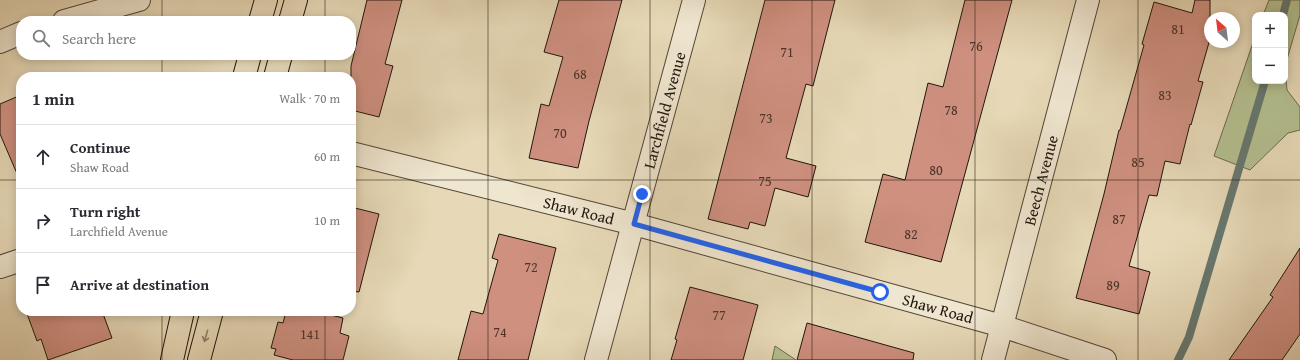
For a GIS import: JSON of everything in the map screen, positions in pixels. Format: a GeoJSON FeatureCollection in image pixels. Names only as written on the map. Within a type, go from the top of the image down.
{"type":"FeatureCollection","features":[{"type":"Feature","properties":{"kind":"main road"},"geometry":{"type":"LineString","coordinates":[[261,16],[266,0]]}},
{"type":"Feature","properties":{"kind":"main road"},"geometry":{"type":"LineString","coordinates":[[291,16],[296,0]]}},
{"type":"Feature","properties":{"kind":"main road"},"geometry":{"type":"LineString","coordinates":[[245,72],[249,60]]}},
{"type":"Feature","properties":{"kind":"main road"},"geometry":{"type":"LineString","coordinates":[[276,72],[280,60]]}},
{"type":"Feature","properties":{"kind":"main road"},"geometry":{"type":"LineString","coordinates":[[172,360],[182,316]]}},
{"type":"Feature","properties":{"kind":"main road"},"geometry":{"type":"LineString","coordinates":[[199,360],[211,316]]}},
{"type":"Feature","properties":{"kind":"street"},"geometry":{"type":"LineString","coordinates":[[82,16],[139,0]]}},
{"type":"Feature","properties":{"kind":"street","name":"Larchfield Avenue"},"geometry":{"type":"LineString","coordinates":[[596,360],[694,0]]}},
{"type":"Feature","properties":{"kind":"street","name":"Beech Avenue"},"geometry":{"type":"LineString","coordinates":[[993,360],[1088,0]]}},
{"type":"Feature","properties":{"kind":"street"},"geometry":{"type":"LineString","coordinates":[[0,42],[16,35]]}},
{"type":"Feature","properties":{"kind":"street","name":"Shaw Road"},"geometry":{"type":"LineString","coordinates":[[356,154],[634,224],[1002,326],[1105,360]]}},
{"type":"Feature","properties":{"kind":"street"},"geometry":{"type":"LineString","coordinates":[[0,267],[16,262]]}},
{"type":"Feature","properties":{"kind":"green space"},"geometry":{"type":"Polygon","coordinates":[[[1269,0],[1300,0],[1300,15],[1288,56],[1288,12],[1264,12],[1269,0]]]}},
{"type":"Feature","properties":{"kind":"green space"},"geometry":{"type":"Polygon","coordinates":[[[1252,46],[1252,84],[1286,84],[1287,90],[1300,107],[1300,130],[1288,133],[1250,170],[1214,156],[1252,46]]]}},
{"type":"Feature","properties":{"kind":"green space"},"geometry":{"type":"Polygon","coordinates":[[[775,346],[796,360],[772,360],[775,346]]]}},
{"type":"Feature","properties":{"kind":"building"},"geometry":{"type":"Polygon","coordinates":[[[367,0],[402,0],[385,64],[393,66],[379,117],[356,111],[356,72],[351,72],[351,66],[352,60],[356,60],[356,45],[367,0]]]}},
{"type":"Feature","properties":{"kind":"building"},"geometry":{"type":"Polygon","coordinates":[[[559,0],[622,0],[589,121],[578,168],[529,158],[541,104],[549,106],[563,57],[544,52],[559,0]]]}},
{"type":"Feature","properties":{"kind":"building"},"geometry":{"type":"Polygon","coordinates":[[[765,0],[835,0],[813,86],[806,84],[786,158],[816,166],[808,197],[775,188],[765,226],[750,222],[748,229],[708,219],[765,0]]]}},
{"type":"Feature","properties":{"kind":"building"},"geometry":{"type":"Polygon","coordinates":[[[965,0],[1012,0],[941,262],[865,242],[883,174],[905,180],[928,83],[943,87],[965,0]]]}},
{"type":"Feature","properties":{"kind":"building"},"geometry":{"type":"Polygon","coordinates":[[[1195,0],[1210,0],[1210,12],[1204,12],[1204,48],[1207,48],[1198,81],[1203,82],[1180,164],[1165,161],[1157,196],[1149,195],[1129,266],[1150,272],[1139,314],[1076,298],[1104,194],[1119,130],[1144,45],[1142,44],[1154,2],[1192,13],[1195,0]]]}},
{"type":"Feature","properties":{"kind":"building"},"geometry":{"type":"Polygon","coordinates":[[[16,97],[16,171],[0,134],[0,104],[16,97]]]}},
{"type":"Feature","properties":{"kind":"building"},"geometry":{"type":"Polygon","coordinates":[[[356,208],[379,214],[359,292],[356,292],[356,208]]]}},
{"type":"Feature","properties":{"kind":"building"},"geometry":{"type":"Polygon","coordinates":[[[499,234],[556,248],[528,360],[458,360],[471,311],[483,314],[498,260],[492,258],[499,234]]]}},
{"type":"Feature","properties":{"kind":"building"},"geometry":{"type":"Polygon","coordinates":[[[1300,248],[1300,334],[1282,360],[1229,360],[1273,297],[1270,295],[1300,248]]]}},
{"type":"Feature","properties":{"kind":"building"},"geometry":{"type":"Polygon","coordinates":[[[690,287],[758,305],[743,360],[671,360],[677,340],[675,339],[690,287]]]}},
{"type":"Feature","properties":{"kind":"building"},"geometry":{"type":"Polygon","coordinates":[[[28,316],[104,316],[112,338],[48,360],[41,339],[37,341],[28,316]]]}},
{"type":"Feature","properties":{"kind":"building"},"geometry":{"type":"Polygon","coordinates":[[[285,316],[335,316],[343,318],[340,333],[349,336],[343,360],[293,360],[274,355],[276,349],[271,348],[278,322],[283,323],[285,316]]]}},
{"type":"Feature","properties":{"kind":"building"},"geometry":{"type":"Polygon","coordinates":[[[807,323],[914,353],[913,360],[797,360],[807,323]]]}},
{"type":"Feature","properties":{"kind":"waterway"},"geometry":{"type":"LineString","coordinates":[[1284,12],[1287,0]]}},
{"type":"Feature","properties":{"kind":"waterway"},"geometry":{"type":"LineString","coordinates":[[1178,360],[1189,337],[1264,84]]}},
{"type":"Feature","properties":{"kind":"route"},"geometry":{"type":"LineString","coordinates":[[642,194],[634,224],[880,292]]}}]}
